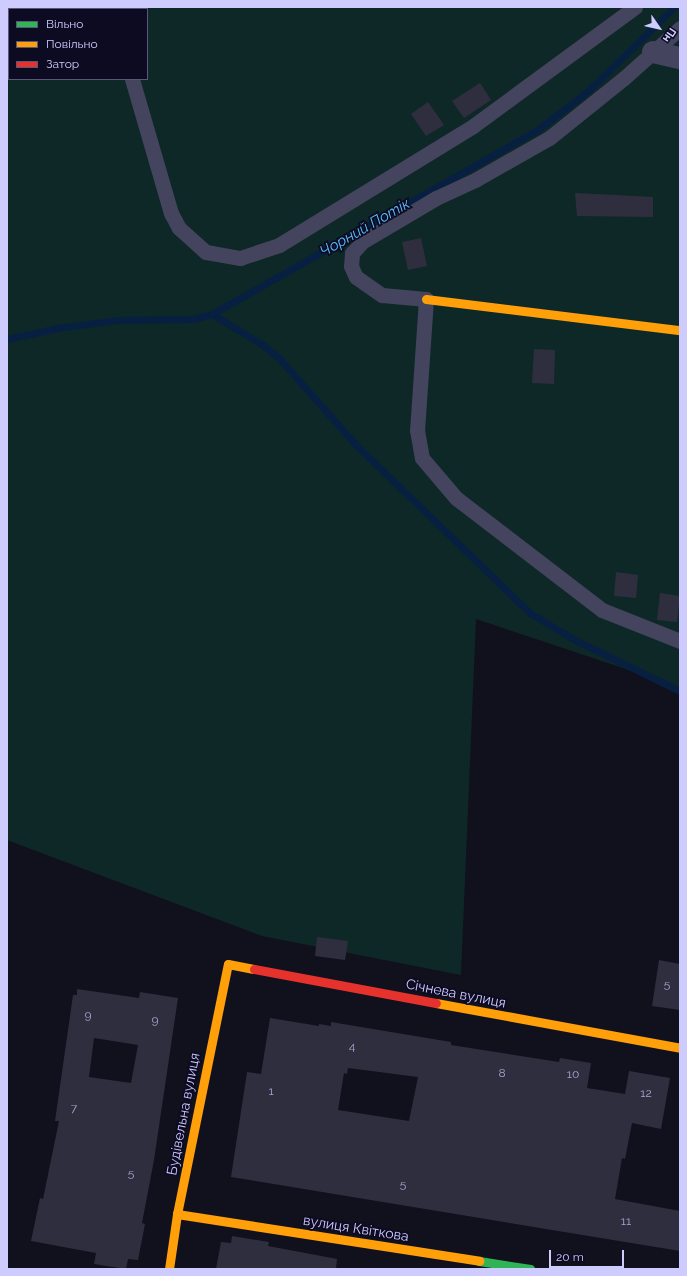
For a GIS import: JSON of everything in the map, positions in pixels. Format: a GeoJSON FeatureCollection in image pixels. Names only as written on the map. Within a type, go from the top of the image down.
{"type":"FeatureCollection","features":[{"type":"Feature","properties":{"kind":"street"},"geometry":{"type":"LineString","coordinates":[[654,52],[680,58]]}},
{"type":"Feature","properties":{"kind":"street"},"geometry":{"type":"LineString","coordinates":[[426,299],[680,330]]}},
{"type":"Feature","properties":{"kind":"street","name":"Січнева вулиця"},"geometry":{"type":"LineString","coordinates":[[228,964],[680,1048]]}},
{"type":"Feature","properties":{"kind":"street","name":"Будівельна вулиця"},"geometry":{"type":"LineString","coordinates":[[169,1269],[177,1214],[228,964]]}},
{"type":"Feature","properties":{"kind":"street","name":"вулиця Квіткова"},"geometry":{"type":"LineString","coordinates":[[177,1214],[530,1269]]}},
{"type":"Feature","properties":{"kind":"lane"},"geometry":{"type":"LineString","coordinates":[[132,80],[171,213],[179,228],[206,252],[240,258],[280,245],[473,126],[635,7]]}},
{"type":"Feature","properties":{"kind":"lane"},"geometry":{"type":"LineString","coordinates":[[680,28],[654,52],[549,138],[475,180],[402,217],[362,242],[352,253],[350,266],[356,277],[382,295],[426,299],[417,430],[422,458],[456,498],[602,610],[680,641]]}},
{"type":"Feature","properties":{"kind":"green space"},"geometry":{"type":"Polygon","coordinates":[[[7,7],[680,7],[680,687],[476,619],[461,975],[262,936],[7,840],[7,7]]]}},
{"type":"Feature","properties":{"kind":"building"},"geometry":{"type":"Polygon","coordinates":[[[480,83],[491,100],[464,118],[452,101],[480,83]]]}},
{"type":"Feature","properties":{"kind":"building"},"geometry":{"type":"Polygon","coordinates":[[[428,102],[444,125],[426,136],[411,114],[428,102]]]}},
{"type":"Feature","properties":{"kind":"building"},"geometry":{"type":"Polygon","coordinates":[[[575,193],[653,197],[653,217],[577,216],[575,193]]]}},
{"type":"Feature","properties":{"kind":"building"},"geometry":{"type":"Polygon","coordinates":[[[421,238],[427,266],[408,270],[402,242],[421,238]]]}},
{"type":"Feature","properties":{"kind":"building"},"geometry":{"type":"Polygon","coordinates":[[[534,349],[555,350],[554,384],[532,383],[534,349]]]}},
{"type":"Feature","properties":{"kind":"building"},"geometry":{"type":"Polygon","coordinates":[[[616,572],[638,575],[636,598],[614,596],[616,572]]]}},
{"type":"Feature","properties":{"kind":"building"},"geometry":{"type":"Polygon","coordinates":[[[660,593],[680,596],[677,622],[657,620],[660,593]]]}},
{"type":"Feature","properties":{"kind":"building"},"geometry":{"type":"Polygon","coordinates":[[[317,937],[348,941],[345,960],[315,956],[317,937]]]}},
{"type":"Feature","properties":{"kind":"building"},"geometry":{"type":"Polygon","coordinates":[[[659,960],[680,964],[680,1010],[652,1006],[659,960]]]}},
{"type":"Feature","properties":{"kind":"building"},"geometry":{"type":"Polygon","coordinates":[[[77,989],[139,998],[140,992],[178,998],[154,1160],[142,1223],[145,1224],[138,1260],[128,1259],[126,1269],[94,1264],[96,1253],[31,1241],[40,1198],[43,1199],[59,1121],[55,1121],[73,995],[77,995],[77,989]],[[94,1038],[89,1077],[131,1083],[138,1045],[94,1038]]]}},
{"type":"Feature","properties":{"kind":"building"},"geometry":{"type":"Polygon","coordinates":[[[270,1018],[319,1026],[319,1024],[331,1026],[331,1022],[451,1042],[451,1045],[559,1062],[560,1058],[591,1063],[587,1088],[625,1094],[629,1071],[670,1078],[661,1129],[632,1123],[625,1159],[622,1158],[615,1199],[680,1211],[680,1251],[231,1177],[247,1072],[261,1074],[270,1018]],[[348,1068],[347,1074],[344,1073],[338,1110],[409,1121],[418,1077],[348,1068]]]}},
{"type":"Feature","properties":{"kind":"building"},"geometry":{"type":"Polygon","coordinates":[[[232,1236],[269,1242],[268,1246],[337,1259],[336,1269],[216,1269],[221,1242],[231,1243],[232,1236]]]}},
{"type":"Feature","properties":{"kind":"waterway","name":"Чорний Потік"},"geometry":{"type":"LineString","coordinates":[[7,339],[58,328],[117,320],[193,319],[212,314],[536,131],[589,90],[674,7]]}},
{"type":"Feature","properties":{"kind":"waterway"},"geometry":{"type":"LineString","coordinates":[[212,314],[263,345],[279,358],[355,444],[530,613],[577,641],[680,691]]}},
{"type":"Feature","properties":{"kind":"traffic: fast"},"geometry":{"type":"LineString","coordinates":[[479,1261],[530,1269]]}},
{"type":"Feature","properties":{"kind":"traffic: slow"},"geometry":{"type":"LineString","coordinates":[[426,299],[680,330]]}},
{"type":"Feature","properties":{"kind":"traffic: slow"},"geometry":{"type":"LineString","coordinates":[[169,1269],[177,1214],[228,964],[254,969]]}},
{"type":"Feature","properties":{"kind":"traffic: slow"},"geometry":{"type":"LineString","coordinates":[[436,1003],[680,1048]]}},
{"type":"Feature","properties":{"kind":"traffic: slow"},"geometry":{"type":"LineString","coordinates":[[177,1214],[479,1261]]}},
{"type":"Feature","properties":{"kind":"traffic: jam"},"geometry":{"type":"LineString","coordinates":[[254,969],[436,1003]]}}]}
